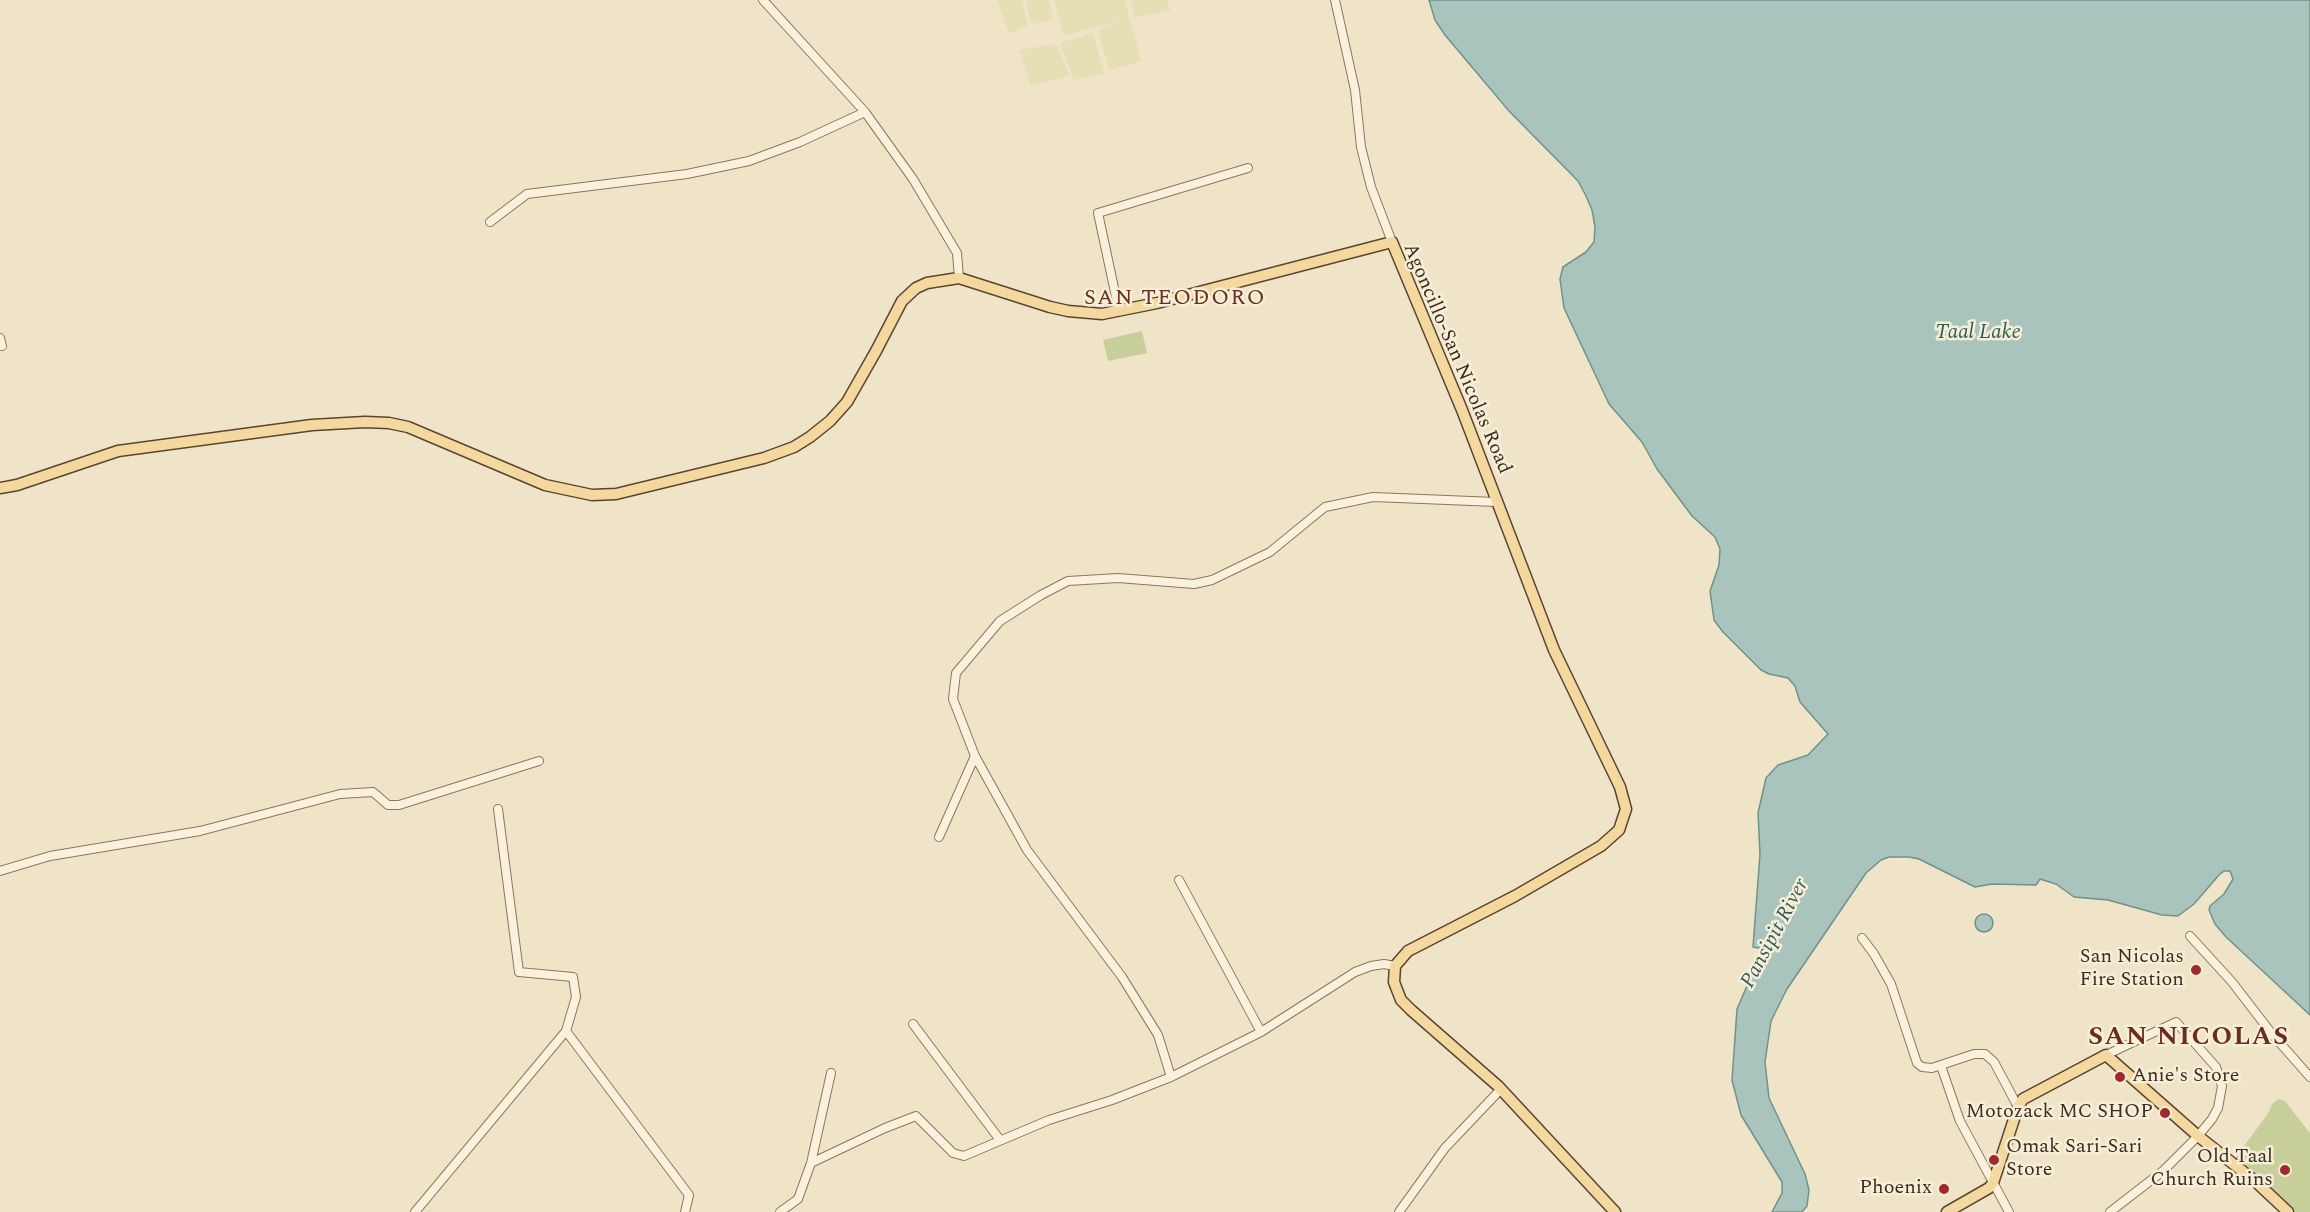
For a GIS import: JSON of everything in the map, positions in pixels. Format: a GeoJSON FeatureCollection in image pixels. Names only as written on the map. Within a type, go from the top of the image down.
{"type":"FeatureCollection","features":[{"type":"Feature","properties":{"kind":"main road","name":"Agoncillo-San Nicolas Road"},"geometry":{"type":"LineString","coordinates":[[0,488],[18,485],[126,449],[312,425],[365,422],[408,427],[545,485],[592,495],[616,494],[764,458],[794,447],[810,437],[830,421],[847,402],[895,313],[910,292],[927,283],[959,278],[1068,311],[1102,314],[1392,242],[1462,411],[1554,650],[1620,788],[1626,809],[1619,830],[1601,846],[1515,896],[1418,945],[1400,958],[1395,966]]}},
{"type":"Feature","properties":{"kind":"main road"},"geometry":{"type":"LineString","coordinates":[[1395,966],[1394,982],[1401,999],[1501,1089],[1615,1212]]}},
{"type":"Feature","properties":{"kind":"main road"},"geometry":{"type":"LineString","coordinates":[[1947,1212],[1989,1188],[1993,1183],[2018,1107],[2024,1099],[2106,1055],[2255,1181],[2288,1212]]}},
{"type":"Feature","properties":{"kind":"street"},"geometry":{"type":"LineString","coordinates":[[763,0],[865,112],[913,179],[957,253],[959,278]]}},
{"type":"Feature","properties":{"kind":"street"},"geometry":{"type":"LineString","coordinates":[[1335,0],[1355,90],[1361,147],[1371,187],[1392,242]]}},
{"type":"Feature","properties":{"kind":"street"},"geometry":{"type":"LineString","coordinates":[[490,222],[527,194],[687,174],[749,161],[800,142],[865,112]]}},
{"type":"Feature","properties":{"kind":"street"},"geometry":{"type":"LineString","coordinates":[[1119,311],[1098,213],[1248,168]]}},
{"type":"Feature","properties":{"kind":"street"},"geometry":{"type":"LineString","coordinates":[[1171,1077],[1158,1035],[1128,987],[1027,850],[975,756],[953,699],[956,673],[1000,621],[1068,581],[1118,578],[1194,584],[1212,580],[1269,552],[1325,507],[1373,497],[1496,502]]}},
{"type":"Feature","properties":{"kind":"street"},"geometry":{"type":"LineString","coordinates":[[939,837],[975,756]]}},
{"type":"Feature","properties":{"kind":"street"},"geometry":{"type":"LineString","coordinates":[[0,871],[50,856],[200,831],[340,794],[373,792],[388,805],[399,805],[539,761]]}},
{"type":"Feature","properties":{"kind":"street"},"geometry":{"type":"LineString","coordinates":[[415,1212],[567,1031],[576,997],[573,977],[519,972],[498,809]]}},
{"type":"Feature","properties":{"kind":"street"},"geometry":{"type":"LineString","coordinates":[[1179,880],[1261,1032]]}},
{"type":"Feature","properties":{"kind":"street"},"geometry":{"type":"LineString","coordinates":[[2190,936],[2232,982],[2272,1034],[2310,1077]]}},
{"type":"Feature","properties":{"kind":"street"},"geometry":{"type":"LineString","coordinates":[[1862,938],[1878,960],[1891,984],[1917,1063],[1922,1067],[1941,1066],[1974,1054],[1986,1054],[1990,1057],[2018,1107]]}},
{"type":"Feature","properties":{"kind":"street"},"geometry":{"type":"LineString","coordinates":[[811,1163],[916,1116],[953,1153],[964,1156],[1049,1120],[1112,1100],[1171,1077],[1261,1032],[1355,972],[1384,964],[1395,966]]}},
{"type":"Feature","properties":{"kind":"street"},"geometry":{"type":"LineString","coordinates":[[2106,1055],[2176,1022],[2216,1067],[2222,1086],[2218,1108],[2199,1136],[2163,1171],[2110,1212]]}},
{"type":"Feature","properties":{"kind":"street"},"geometry":{"type":"LineString","coordinates":[[913,1024],[1000,1140]]}},
{"type":"Feature","properties":{"kind":"street"},"geometry":{"type":"LineString","coordinates":[[567,1031],[689,1195],[685,1212]]}},
{"type":"Feature","properties":{"kind":"street"},"geometry":{"type":"LineString","coordinates":[[1941,1066],[1960,1121],[2009,1212]]}},
{"type":"Feature","properties":{"kind":"street"},"geometry":{"type":"LineString","coordinates":[[780,1212],[798,1199],[811,1163],[831,1072]]}},
{"type":"Feature","properties":{"kind":"street"},"geometry":{"type":"LineString","coordinates":[[1399,1212],[1445,1148],[1501,1089]]}},
{"type":"Feature","properties":{"kind":"shaded area"},"geometry":{"type":"Polygon","coordinates":[[[997,0],[1022,0],[1028,26],[1009,33],[997,0]]]}},
{"type":"Feature","properties":{"kind":"shaded area"},"geometry":{"type":"Polygon","coordinates":[[[1025,0],[1049,0],[1053,19],[1032,24],[1025,0]]]}},
{"type":"Feature","properties":{"kind":"shaded area"},"geometry":{"type":"Polygon","coordinates":[[[1054,0],[1125,0],[1141,61],[1109,70],[1098,30],[1122,21],[1064,35],[1054,0]]]}},
{"type":"Feature","properties":{"kind":"shaded area"},"geometry":{"type":"Polygon","coordinates":[[[1131,0],[1166,0],[1171,10],[1134,18],[1131,0]]]}},
{"type":"Feature","properties":{"kind":"shaded area"},"geometry":{"type":"Polygon","coordinates":[[[1093,33],[1104,73],[1074,80],[1060,43],[1093,33]]]}},
{"type":"Feature","properties":{"kind":"shaded area"},"geometry":{"type":"Polygon","coordinates":[[[1056,44],[1070,76],[1031,86],[1019,50],[1056,44]]]}},
{"type":"Feature","properties":{"kind":"green space"},"geometry":{"type":"Polygon","coordinates":[[[1142,331],[1147,353],[1108,361],[1103,340],[1142,331]]]}},
{"type":"Feature","properties":{"kind":"green space"},"geometry":{"type":"Polygon","coordinates":[[[2278,1099],[2285,1101],[2310,1133],[2310,1212],[2292,1212],[2234,1160],[2269,1112],[2272,1104],[2278,1099]]]}},
{"type":"Feature","properties":{"kind":"water","name":"Taal Lake"},"geometry":{"type":"Polygon","coordinates":[[[1429,0],[2310,0],[2310,1015],[2215,924],[2209,910],[2210,906],[2224,894],[2233,879],[2230,871],[2224,871],[2219,875],[2194,904],[2178,916],[2162,915],[2108,900],[2074,897],[2056,884],[2040,879],[2036,885],[1992,884],[1975,887],[1919,859],[1889,857],[1881,860],[1866,873],[1787,989],[1771,1021],[1765,1062],[1769,1098],[1805,1174],[1809,1190],[1807,1206],[1802,1212],[1772,1212],[1782,1193],[1782,1182],[1741,1115],[1732,1080],[1737,1009],[1763,949],[1753,947],[1760,854],[1758,813],[1766,778],[1778,765],[1808,755],[1828,734],[1800,702],[1795,686],[1788,678],[1761,670],[1714,620],[1710,591],[1719,565],[1720,549],[1715,537],[1692,516],[1657,469],[1642,442],[1609,404],[1564,308],[1560,279],[1563,267],[1586,252],[1594,242],[1595,227],[1592,210],[1586,196],[1578,181],[1509,111],[1445,35],[1435,20],[1429,0]]]}},
{"type":"Feature","properties":{"kind":"water"},"geometry":{"type":"Polygon","coordinates":[[[1980,914],[1988,914],[1993,919],[1991,930],[1980,932],[1975,927],[1975,919],[1980,914]]]}},
{"type":"Feature","properties":{"kind":"place","name":"San Nicolas Fire Station"},"geometry":{"type":"Point","coordinates":[2196,970]}},
{"type":"Feature","properties":{"kind":"place","name":"Anie's Store"},"geometry":{"type":"Point","coordinates":[2120,1077]}},
{"type":"Feature","properties":{"kind":"place","name":"Motozack MC SHOP"},"geometry":{"type":"Point","coordinates":[2165,1113]}},
{"type":"Feature","properties":{"kind":"place","name":"Omak Sari-Sari Store"},"geometry":{"type":"Point","coordinates":[1994,1160]}},
{"type":"Feature","properties":{"kind":"place","name":"Old Taal Church Ruins"},"geometry":{"type":"Point","coordinates":[2285,1170]}},
{"type":"Feature","properties":{"kind":"place","name":"Phoenix"},"geometry":{"type":"Point","coordinates":[1944,1189]}},
{"type":"Feature","properties":{"kind":"district","name":"SAN TEODORO"},"geometry":{"type":"Point","coordinates":[1175,300]}},
{"type":"Feature","properties":{"kind":"district","name":"SAN NICOLAS"},"geometry":{"type":"Point","coordinates":[2189,1039]}},
{"type":"Feature","properties":{"kind":"water label","name":"Pansipit River"},"geometry":{"type":"Point","coordinates":[1776,934]}}]}
